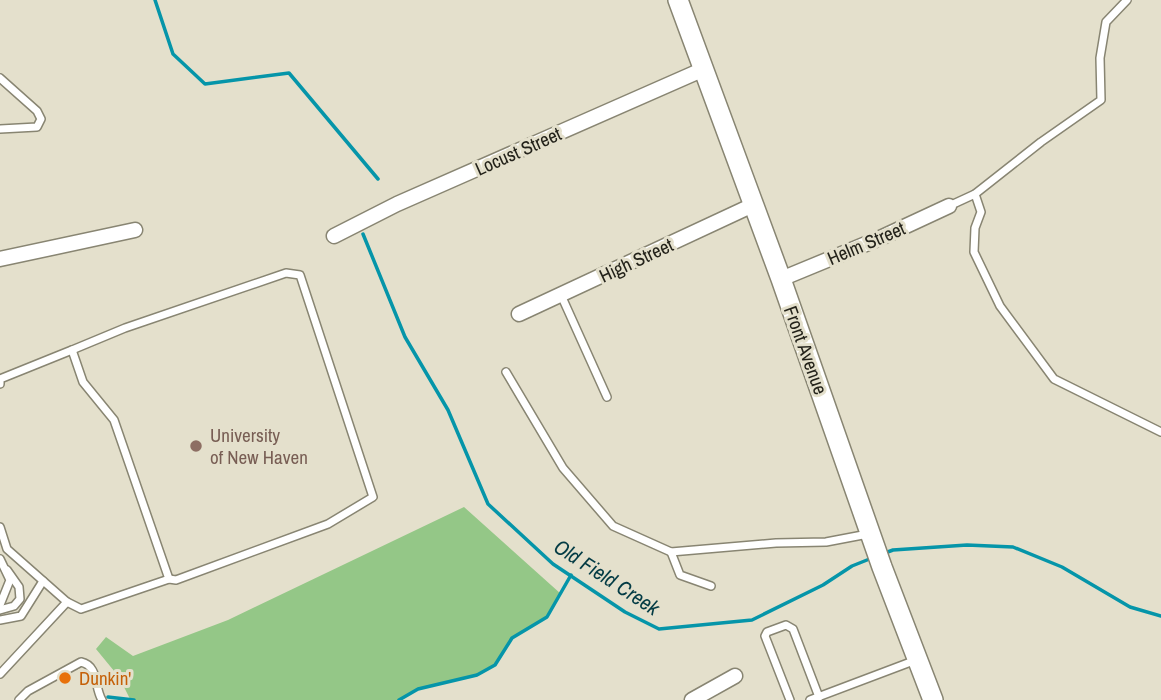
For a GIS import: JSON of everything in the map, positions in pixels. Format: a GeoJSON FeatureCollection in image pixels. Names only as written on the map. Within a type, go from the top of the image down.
{"type":"FeatureCollection","features":[{"type":"Feature","properties":{"kind":"street","name":"Front Avenue"},"geometry":{"type":"LineString","coordinates":[[678,0],[933,700]]}},
{"type":"Feature","properties":{"kind":"street","name":"Locust Street"},"geometry":{"type":"LineString","coordinates":[[334,236],[397,204],[704,69]]}},
{"type":"Feature","properties":{"kind":"street","name":"High Street"},"geometry":{"type":"LineString","coordinates":[[519,314],[752,205]]}},
{"type":"Feature","properties":{"kind":"street","name":"Helm Street"},"geometry":{"type":"LineString","coordinates":[[781,279],[949,206]]}},
{"type":"Feature","properties":{"kind":"street"},"geometry":{"type":"LineString","coordinates":[[0,259],[135,230]]}},
{"type":"Feature","properties":{"kind":"street"},"geometry":{"type":"LineString","coordinates":[[692,700],[735,676]]}},
{"type":"Feature","properties":{"kind":"lane"},"geometry":{"type":"LineString","coordinates":[[949,206],[975,194],[1101,100],[1100,58],[1106,22],[1127,0]]}},
{"type":"Feature","properties":{"kind":"lane"},"geometry":{"type":"LineString","coordinates":[[0,78],[37,111],[41,120],[37,127],[0,129]]}},
{"type":"Feature","properties":{"kind":"lane"},"geometry":{"type":"LineString","coordinates":[[975,194],[981,212],[975,228],[974,252],[1000,306],[1054,379],[1161,432]]}},
{"type":"Feature","properties":{"kind":"lane"},"geometry":{"type":"LineString","coordinates":[[0,384],[0,379],[72,349],[286,273],[299,275],[373,497],[316,528],[176,580],[169,579],[81,608],[67,602],[7,549],[0,527]]}},
{"type":"Feature","properties":{"kind":"lane"},"geometry":{"type":"LineString","coordinates":[[561,295],[607,397]]}},
{"type":"Feature","properties":{"kind":"lane"},"geometry":{"type":"LineString","coordinates":[[72,349],[83,382],[114,420],[169,579]]}},
{"type":"Feature","properties":{"kind":"lane"},"geometry":{"type":"LineString","coordinates":[[506,372],[563,468],[612,526],[671,552],[776,543],[826,542],[877,549]]}},
{"type":"Feature","properties":{"kind":"lane"},"geometry":{"type":"LineString","coordinates":[[671,552],[680,575],[711,586]]}},
{"type":"Feature","properties":{"kind":"lane"},"geometry":{"type":"LineString","coordinates":[[0,559],[19,587],[20,599],[14,606],[0,607],[10,580],[7,570]]}},
{"type":"Feature","properties":{"kind":"lane"},"geometry":{"type":"LineString","coordinates":[[0,620],[21,615],[43,581]]}},
{"type":"Feature","properties":{"kind":"lane"},"geometry":{"type":"LineString","coordinates":[[0,674],[67,602]]}},
{"type":"Feature","properties":{"kind":"lane"},"geometry":{"type":"LineString","coordinates":[[790,700],[765,636],[768,631],[786,625],[793,629],[819,697]]}},
{"type":"Feature","properties":{"kind":"lane"},"geometry":{"type":"LineString","coordinates":[[810,700],[917,660]]}},
{"type":"Feature","properties":{"kind":"lane"},"geometry":{"type":"LineString","coordinates":[[19,700],[28,691],[75,663],[84,662],[93,671],[103,700]]}},
{"type":"Feature","properties":{"kind":"green space"},"geometry":{"type":"Polygon","coordinates":[[[464,507],[561,594],[547,617],[512,638],[495,665],[477,675],[418,689],[399,700],[134,700],[130,699],[119,677],[96,649],[106,637],[133,656],[228,620],[464,507]]]}},
{"type":"Feature","properties":{"kind":"waterway","name":"Old Field Creek"},"geometry":{"type":"LineString","coordinates":[[155,0],[173,54],[205,84],[289,73],[378,179]]}},
{"type":"Feature","properties":{"kind":"waterway","name":"Old Field Creek"},"geometry":{"type":"LineString","coordinates":[[363,234],[405,337],[448,410],[488,504],[553,564],[625,612],[659,629],[752,620],[872,558]]}},
{"type":"Feature","properties":{"kind":"waterway","name":"Old Field Creek"},"geometry":{"type":"LineString","coordinates":[[885,553],[893,550],[967,545],[1013,547],[1062,567],[1130,607],[1161,616]]}},
{"type":"Feature","properties":{"kind":"waterway"},"geometry":{"type":"LineString","coordinates":[[399,700],[418,689],[477,675],[495,665],[512,638],[547,617],[571,575]]}},
{"type":"Feature","properties":{"kind":"waterway"},"geometry":{"type":"LineString","coordinates":[[108,697],[134,700]]}},
{"type":"Feature","properties":{"kind":"place","name":"University of New Haven"},"geometry":{"type":"Point","coordinates":[196,446]}},
{"type":"Feature","properties":{"kind":"place","name":"Dunkin'"},"geometry":{"type":"Point","coordinates":[65,678]}}]}
